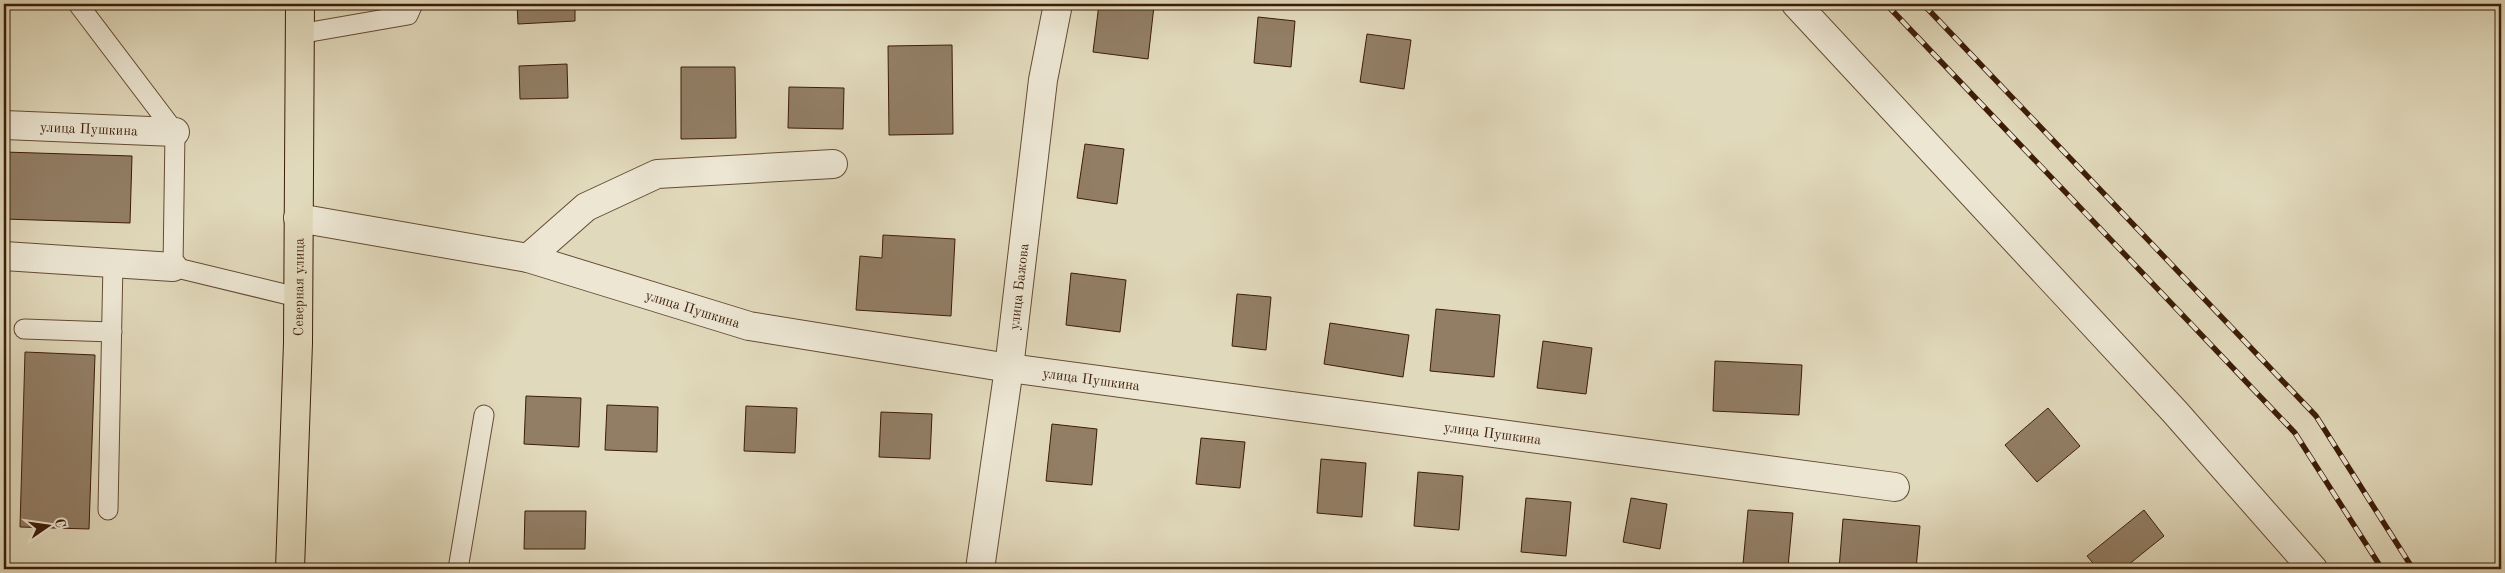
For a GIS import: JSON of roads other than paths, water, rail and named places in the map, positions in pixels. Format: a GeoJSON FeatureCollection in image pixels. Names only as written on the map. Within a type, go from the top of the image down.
{"type":"FeatureCollection","features":[{"type":"Feature","properties":{"kind":"main road","name":"Северная улица"},"geometry":{"type":"LineString","coordinates":[[290,569],[297,297],[300,4]]}},
{"type":"Feature","properties":{"kind":"street","name":"улица Бажова"},"geometry":{"type":"LineString","coordinates":[[980,569],[1009,368],[1042,80],[1058,4]]}},
{"type":"Feature","properties":{"kind":"street"},"geometry":{"type":"LineString","coordinates":[[1796,4],[2175,412],[2313,569]]}},
{"type":"Feature","properties":{"kind":"street","name":"улица Пушкина"},"geometry":{"type":"LineString","coordinates":[[4,124],[175,132]]}},
{"type":"Feature","properties":{"kind":"street"},"geometry":{"type":"LineString","coordinates":[[528,258],[586,207],[657,174],[833,164]]}},
{"type":"Feature","properties":{"kind":"street","name":"улица Пушкина"},"geometry":{"type":"LineString","coordinates":[[298,218],[528,258],[749,326],[1009,368],[1895,487]]}},
{"type":"Feature","properties":{"kind":"street"},"geometry":{"type":"LineString","coordinates":[[4,256],[174,267]]}},
{"type":"Feature","properties":{"kind":"lane"},"geometry":{"type":"LineString","coordinates":[[78,4],[175,132],[174,267],[297,297]]}},
{"type":"Feature","properties":{"kind":"lane"},"geometry":{"type":"LineString","coordinates":[[300,34],[408,15],[414,4]]}},
{"type":"Feature","properties":{"kind":"lane"},"geometry":{"type":"LineString","coordinates":[[108,510],[113,263]]}},
{"type":"Feature","properties":{"kind":"lane"},"geometry":{"type":"LineString","coordinates":[[24,329],[112,332]]}},
{"type":"Feature","properties":{"kind":"lane"},"geometry":{"type":"LineString","coordinates":[[458,569],[484,415]]}},
{"type":"Feature","properties":{"kind":"railway"},"geometry":{"type":"LineString","coordinates":[[1886,4],[2295,433],[2382,569]]}},
{"type":"Feature","properties":{"kind":"railway"},"geometry":{"type":"LineString","coordinates":[[1923,4],[2316,416],[2413,569]]}}]}
